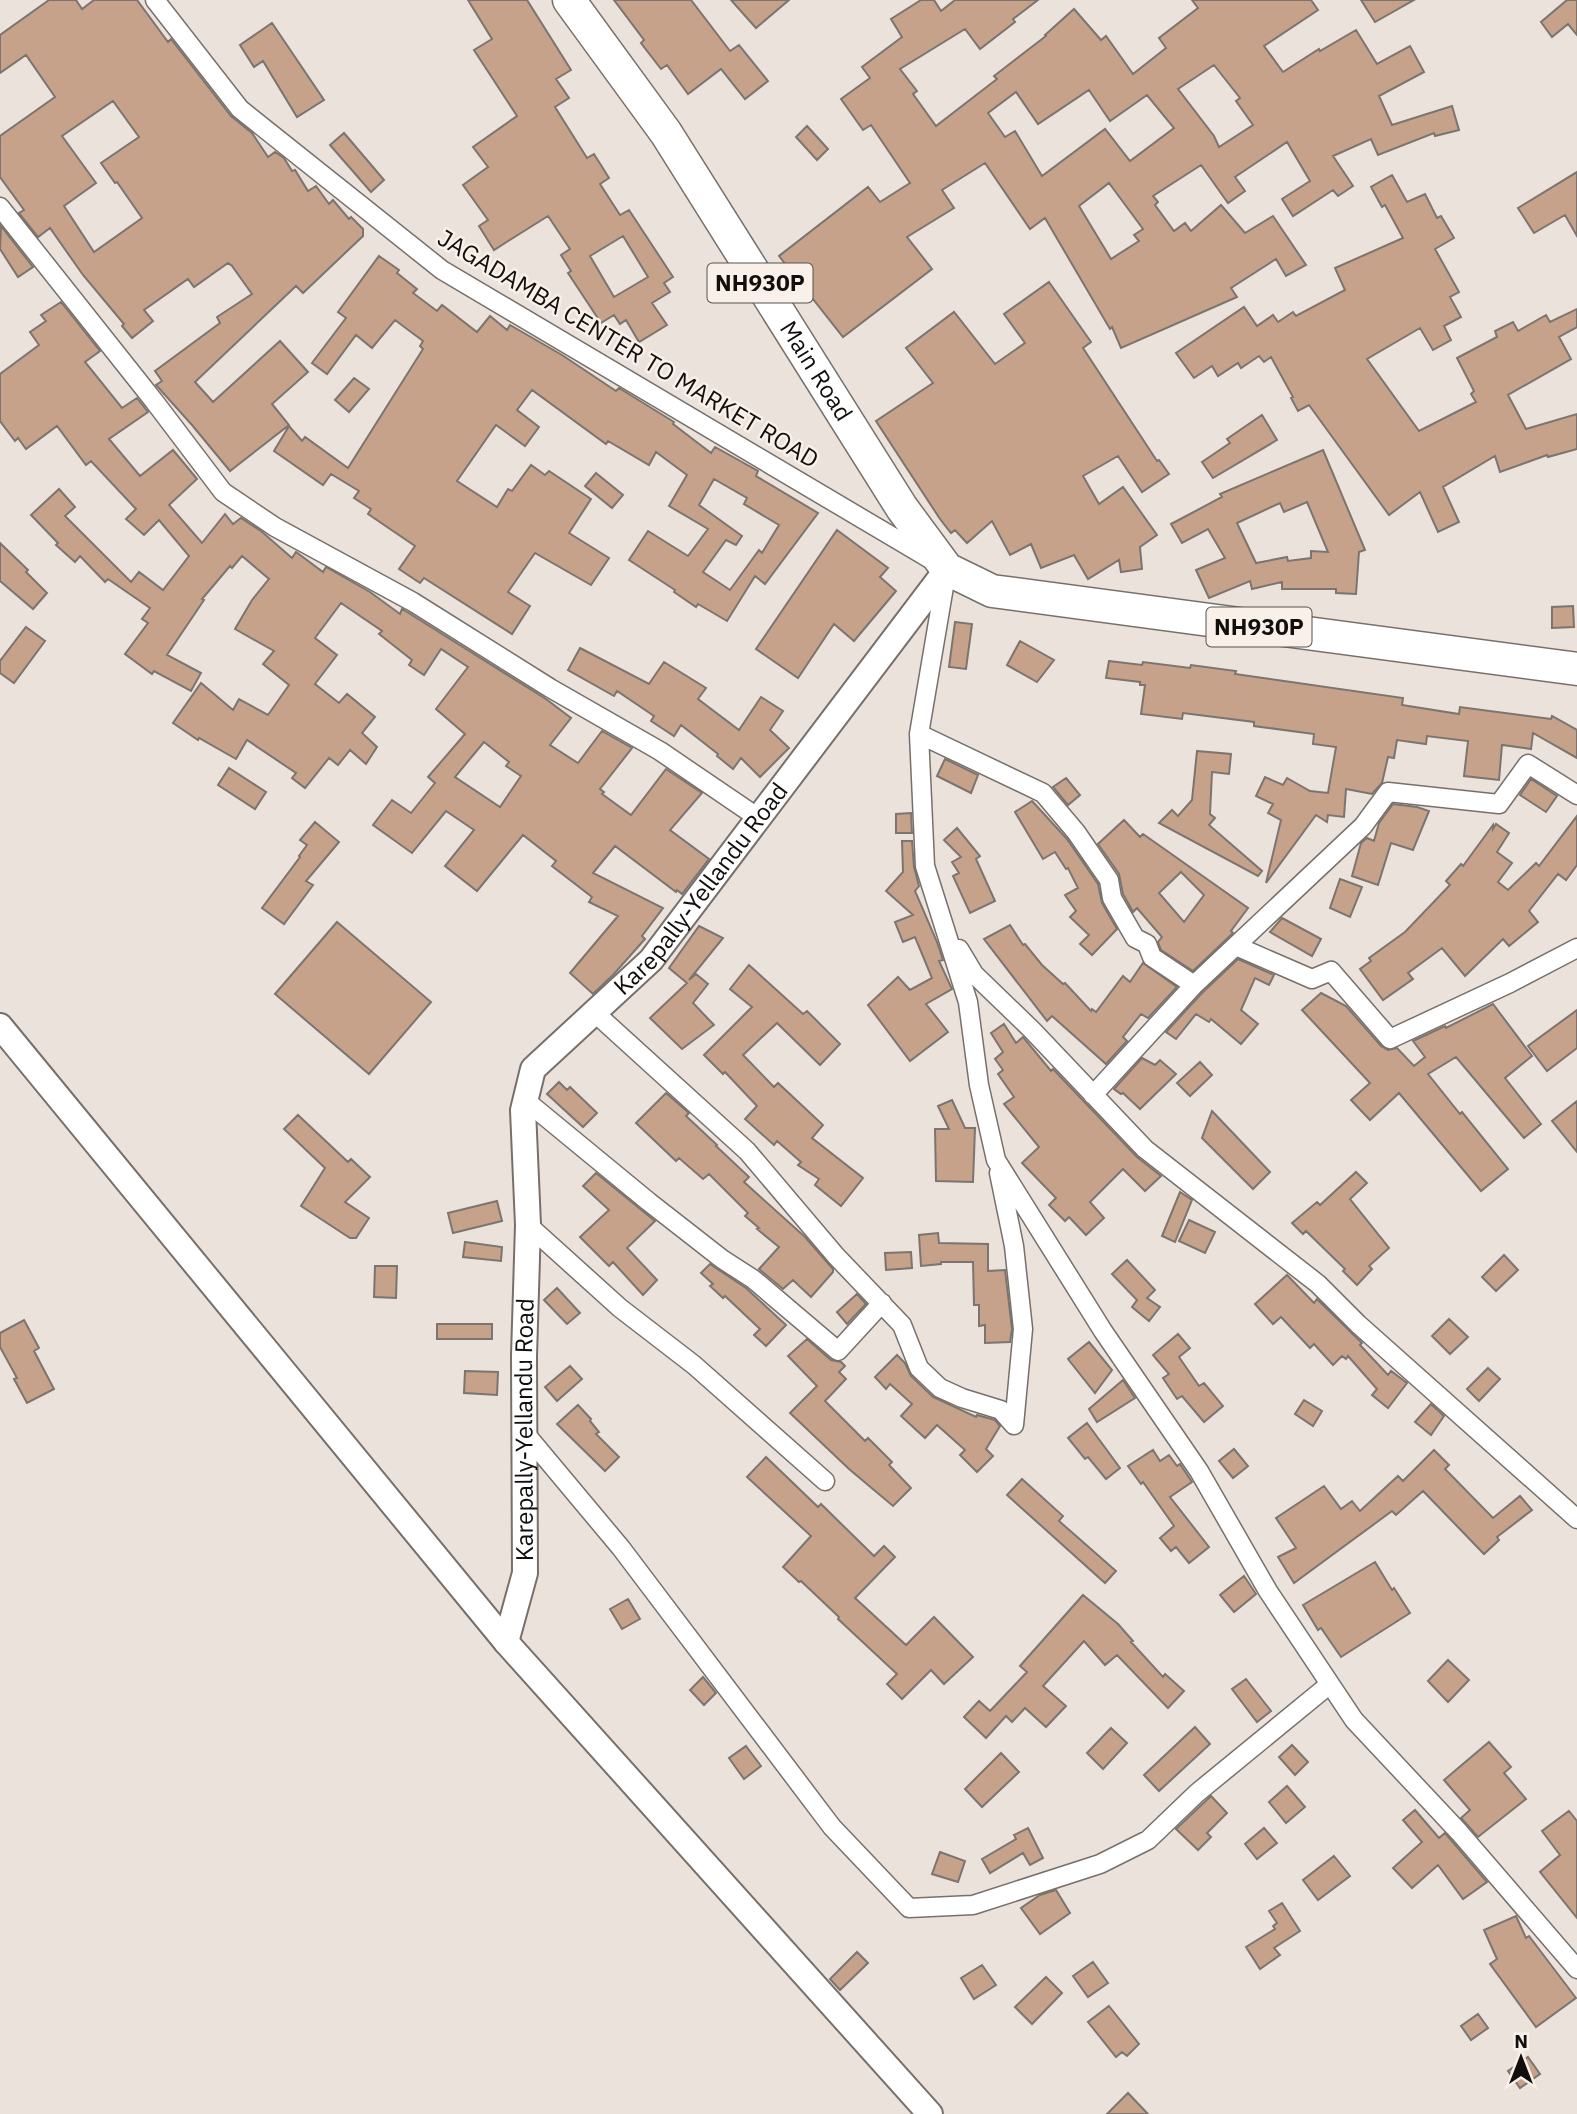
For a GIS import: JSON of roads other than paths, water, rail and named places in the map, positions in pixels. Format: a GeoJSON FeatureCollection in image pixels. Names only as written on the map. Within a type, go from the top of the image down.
{"type":"FeatureCollection","features":[{"type":"Feature","properties":{"kind":"highway","name":"Main Road"},"geometry":{"type":"LineString","coordinates":[[569,0],[666,133],[902,508],[947,569]]}},
{"type":"Feature","properties":{"kind":"highway","name":"NH930P"},"geometry":{"type":"LineString","coordinates":[[947,569],[992,591],[1577,669]]}},
{"type":"Feature","properties":{"kind":"street","name":"JAGADAMBA CENTER TO MARKET ROAD"},"geometry":{"type":"LineString","coordinates":[[155,0],[240,109],[442,270],[947,569]]}},
{"type":"Feature","properties":{"kind":"street"},"geometry":{"type":"LineString","coordinates":[[0,207],[223,492],[275,527],[413,602],[550,688],[660,751],[757,817]]}},
{"type":"Feature","properties":{"kind":"street"},"geometry":{"type":"LineString","coordinates":[[594,1012],[747,1151],[836,1256],[902,1325],[919,1368],[940,1388],[1001,1410],[1014,1425],[1023,1329],[1014,1246],[979,1085],[968,1002],[925,866],[919,734],[947,569]]}},
{"type":"Feature","properties":{"kind":"street","name":"Karepally-Yellandu Road"},"geometry":{"type":"LineString","coordinates":[[506,1642],[525,1573],[524,1356],[528,1225],[523,1110],[533,1069],[651,960],[947,569]]}},
{"type":"Feature","properties":{"kind":"street"},"geometry":{"type":"LineString","coordinates":[[919,734],[1043,793],[1076,832],[1109,880],[1112,898],[1135,938],[1147,944],[1152,957],[1194,985]]}},
{"type":"Feature","properties":{"kind":"street"},"geometry":{"type":"LineString","coordinates":[[1093,1095],[1194,985],[1363,826],[1388,792],[1499,804],[1528,764],[1577,795]]}},
{"type":"Feature","properties":{"kind":"street"},"geometry":{"type":"LineString","coordinates":[[945,928],[974,974],[1032,1030],[1145,1149],[1318,1284],[1358,1324],[1577,1519]]}},
{"type":"Feature","properties":{"kind":"street"},"geometry":{"type":"LineString","coordinates":[[1236,946],[1312,979],[1331,971],[1390,1039],[1510,983],[1577,948]]}},
{"type":"Feature","properties":{"kind":"street"},"geometry":{"type":"LineString","coordinates":[[0,1026],[506,1642],[930,2114]]}},
{"type":"Feature","properties":{"kind":"street"},"geometry":{"type":"LineString","coordinates":[[525,1100],[649,1202],[722,1259],[753,1279],[838,1351],[882,1303]]}},
{"type":"Feature","properties":{"kind":"street"},"geometry":{"type":"LineString","coordinates":[[996,1160],[1103,1331],[1199,1471],[1268,1591],[1354,1720],[1459,1832],[1577,1969]]}},
{"type":"Feature","properties":{"kind":"street"},"geometry":{"type":"LineString","coordinates":[[528,1225],[620,1308],[694,1365],[825,1481]]}},
{"type":"Feature","properties":{"kind":"street"},"geometry":{"type":"LineString","coordinates":[[524,1432],[621,1548],[832,1827],[909,1908],[973,1905],[1100,1864],[1148,1840],[1206,1785],[1330,1684]]}}]}
